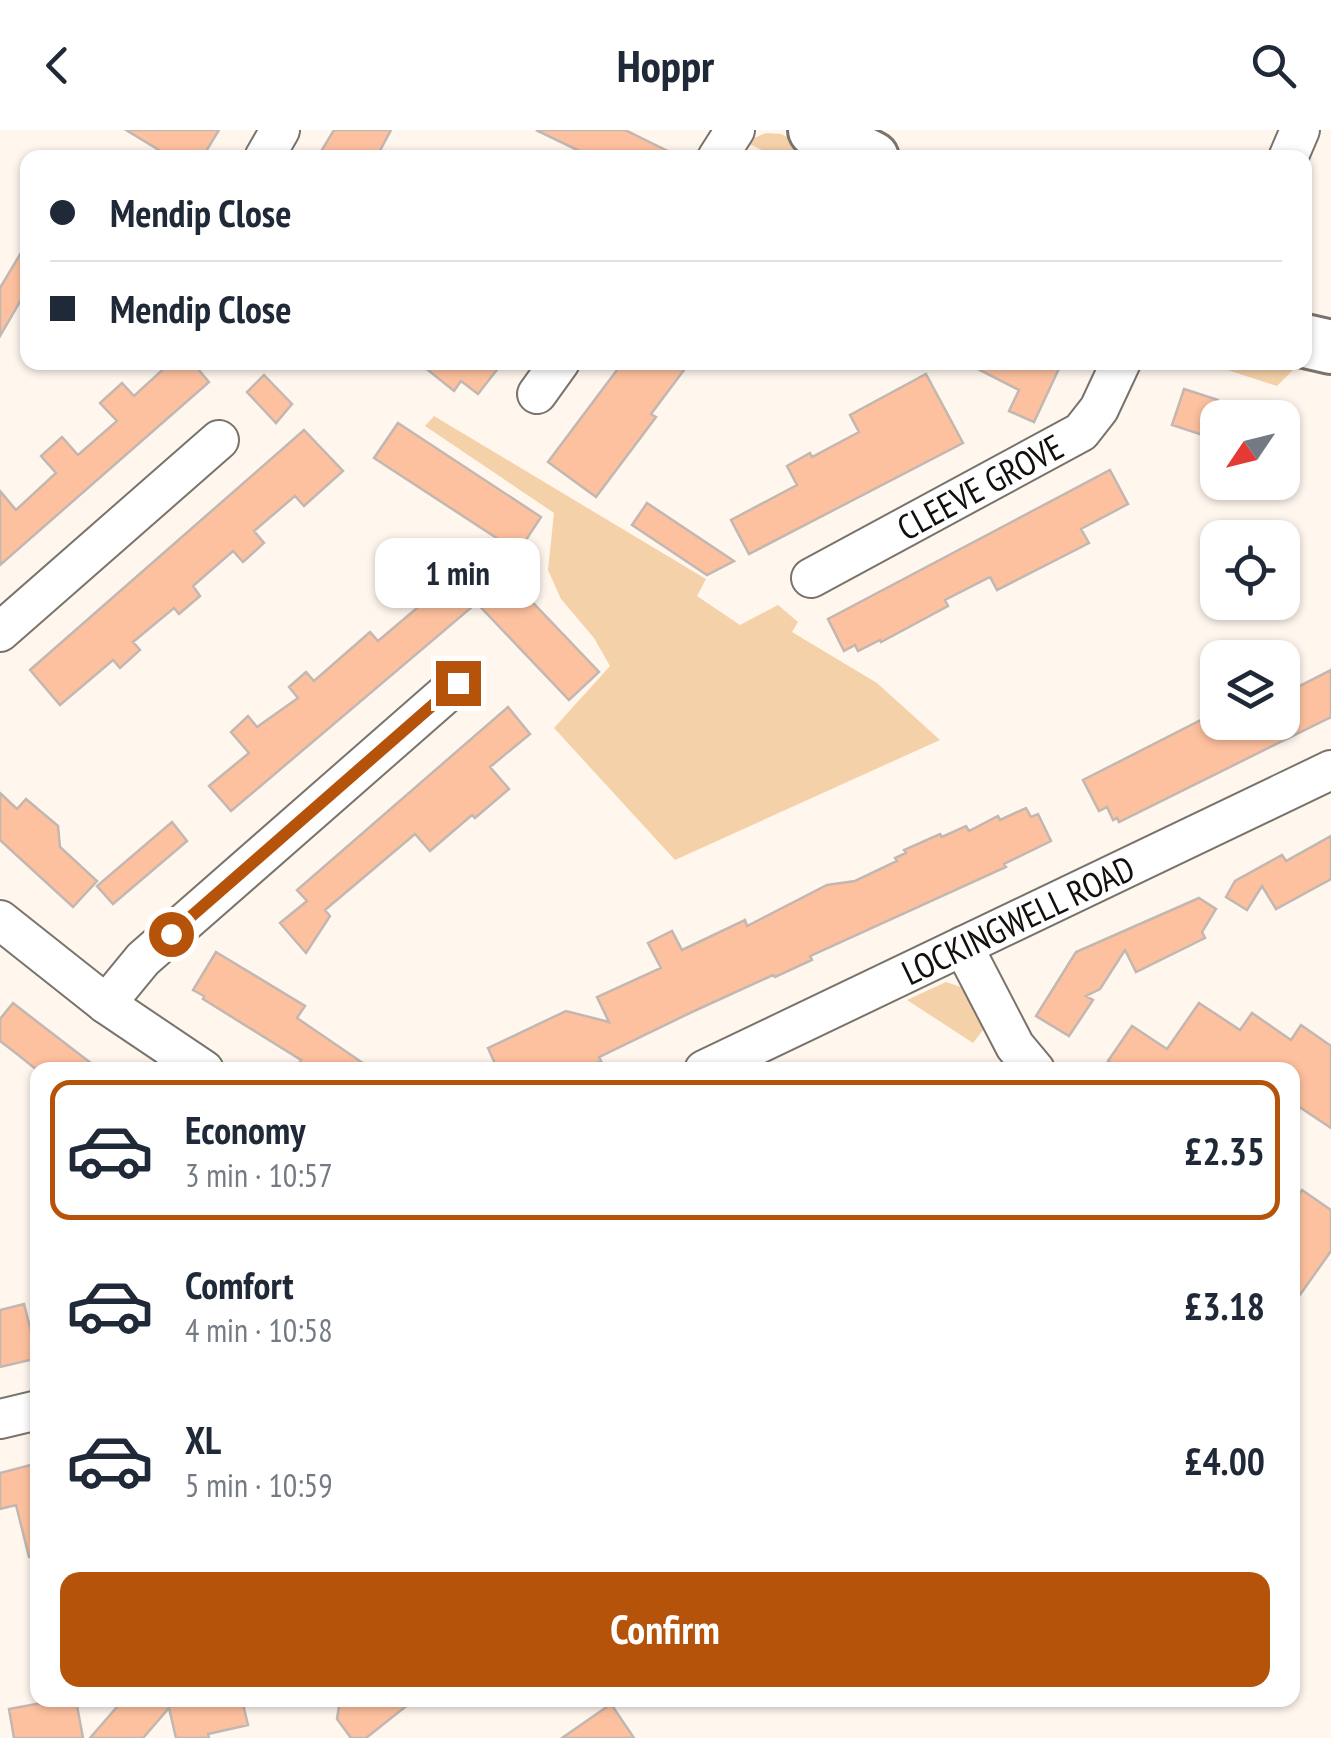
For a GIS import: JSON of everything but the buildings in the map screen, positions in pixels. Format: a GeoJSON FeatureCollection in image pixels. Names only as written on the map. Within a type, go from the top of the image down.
{"type":"FeatureCollection","features":[{"type":"Feature","properties":{"kind":"street"},"geometry":{"type":"LineString","coordinates":[[815,130],[856,150]]}},
{"type":"Feature","properties":{"kind":"street"},"geometry":{"type":"LineString","coordinates":[[536,394],[554,370]]}},
{"type":"Feature","properties":{"kind":"street","name":"CLEEVE GROVE"},"geometry":{"type":"LineString","coordinates":[[811,578],[1080,432],[1099,409],[1117,370]]}},
{"type":"Feature","properties":{"kind":"street"},"geometry":{"type":"LineString","coordinates":[[0,632],[218,440]]}},
{"type":"Feature","properties":{"kind":"street"},"geometry":{"type":"LineString","coordinates":[[106,1004],[142,959],[458,683]]}},
{"type":"Feature","properties":{"kind":"street","name":"LOCKINGWELL ROAD"},"geometry":{"type":"LineString","coordinates":[[721,1062],[1331,770]]}},
{"type":"Feature","properties":{"kind":"street"},"geometry":{"type":"LineString","coordinates":[[0,920],[106,1004],[192,1062]]}},
{"type":"Feature","properties":{"kind":"street"},"geometry":{"type":"LineString","coordinates":[[963,946],[1028,1062]]}},
{"type":"Feature","properties":{"kind":"street"},"geometry":{"type":"LineString","coordinates":[[0,1419],[30,1412]]}},
{"type":"Feature","properties":{"kind":"shaded area"},"geometry":{"type":"Polygon","coordinates":[[[766,133],[781,134],[815,150],[762,150],[745,142],[766,133]]]}},
{"type":"Feature","properties":{"kind":"shaded area"},"geometry":{"type":"Polygon","coordinates":[[[1228,370],[1293,370],[1277,386],[1228,370]]]}},
{"type":"Feature","properties":{"kind":"shaded area"},"geometry":{"type":"Polygon","coordinates":[[[434,416],[706,579],[697,596],[740,625],[778,605],[798,622],[792,632],[877,683],[940,740],[675,860],[554,728],[610,666],[594,638],[561,599],[548,570],[554,513],[425,426],[434,416]]]}},
{"type":"Feature","properties":{"kind":"shaded area"},"geometry":{"type":"Polygon","coordinates":[[[946,982],[967,989],[990,1021],[973,1043],[907,1000],[946,982]]]}},
{"type":"Feature","properties":{"kind":"route"},"geometry":{"type":"LineString","coordinates":[[171,934],[458,683]]}}]}
